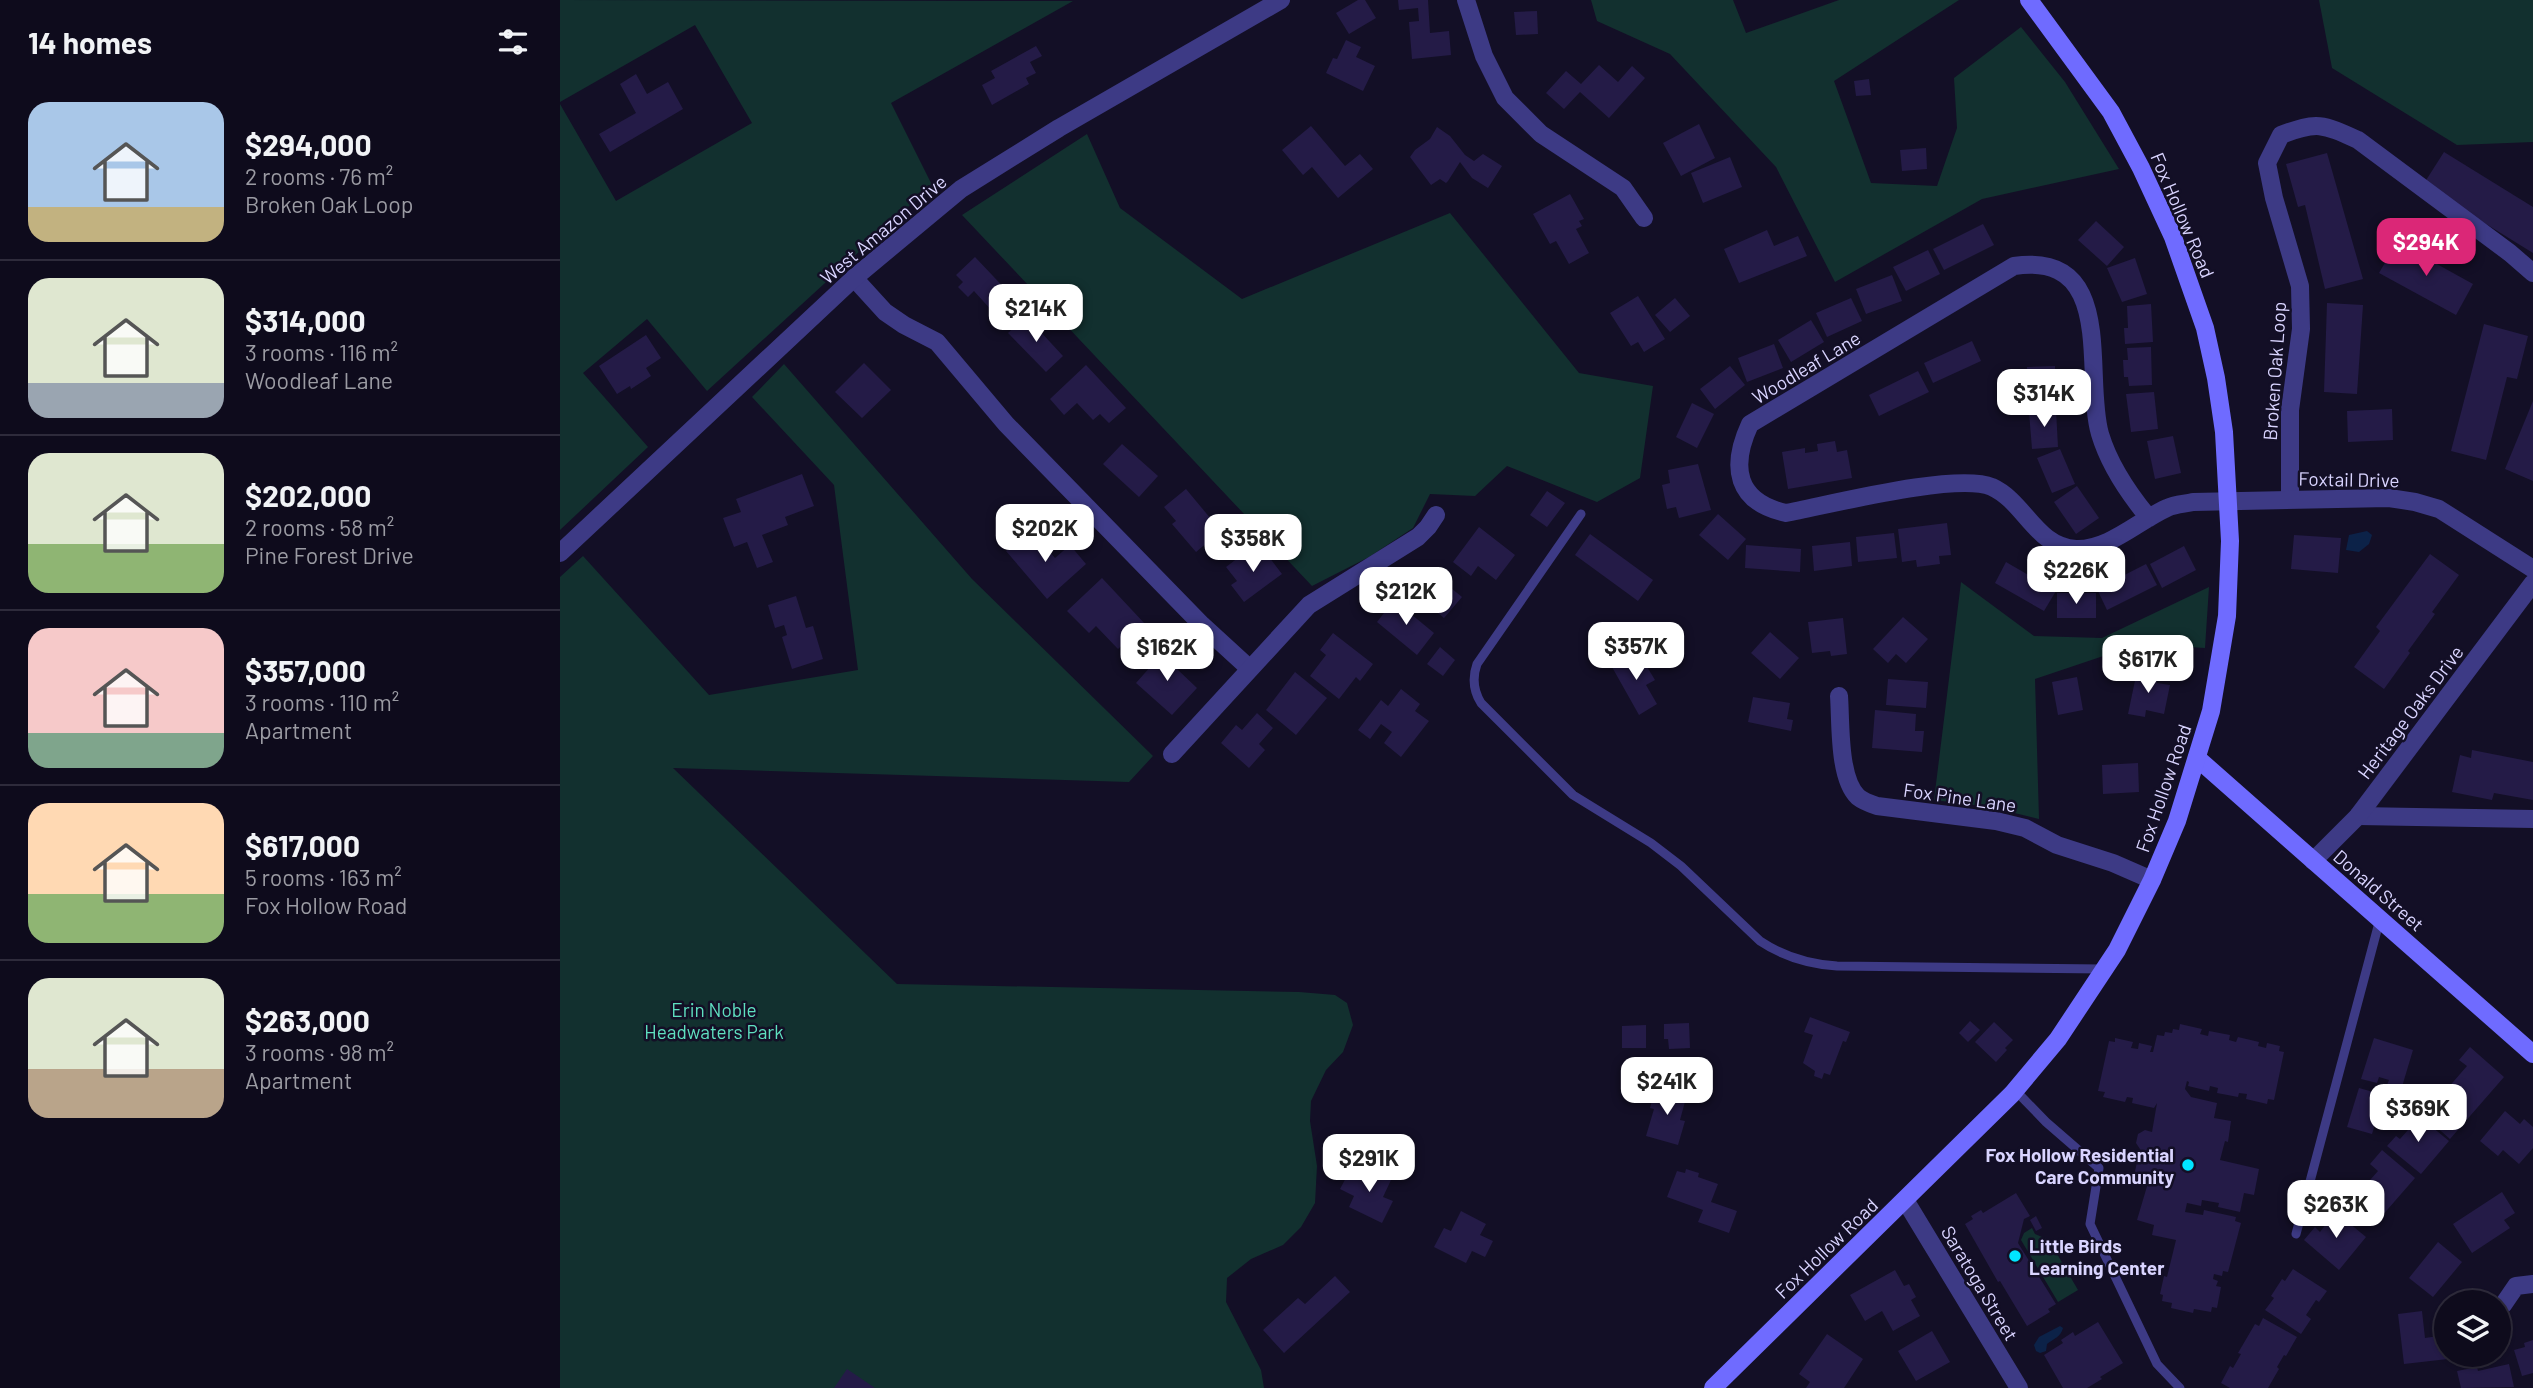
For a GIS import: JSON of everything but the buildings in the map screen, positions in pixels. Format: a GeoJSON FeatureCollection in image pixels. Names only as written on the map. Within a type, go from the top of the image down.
{"type":"FeatureCollection","features":[{"type":"Feature","properties":{"kind":"main road","name":"Fox Hollow Road"},"geometry":{"type":"LineString","coordinates":[[1713,1388],[2015,1090],[2058,1039],[2117,950],[2152,880],[2177,821],[2211,711],[2227,615],[2230,578],[2229,502],[2224,432],[2205,328],[2173,237],[2111,112],[2029,0]]}},
{"type":"Feature","properties":{"kind":"main road","name":"Donald Street"},"geometry":{"type":"LineString","coordinates":[[2197,758],[2533,1054]]}},
{"type":"Feature","properties":{"kind":"street","name":"West Amazon Drive"},"geometry":{"type":"LineString","coordinates":[[560,553],[854,278],[961,190],[1059,128],[1281,0]]}},
{"type":"Feature","properties":{"kind":"street"},"geometry":{"type":"LineString","coordinates":[[1466,0],[1484,56],[1505,98],[1541,134],[1623,188],[1644,218]]}},
{"type":"Feature","properties":{"kind":"street","name":"Broken Oak Loop"},"geometry":{"type":"LineString","coordinates":[[2290,499],[2290,410],[2301,329],[2300,286],[2274,198],[2267,163],[2281,135],[2307,125],[2331,128],[2358,140],[2533,273]]}},
{"type":"Feature","properties":{"kind":"street","name":"Woodleaf Lane"},"geometry":{"type":"LineString","coordinates":[[2149,518],[2136,503],[2108,456],[2100,435],[2095,411],[2090,312],[2082,294],[2071,280],[2053,268],[2034,263],[2014,266],[1750,424],[1739,457],[1744,487],[1755,502],[1769,509],[1786,513],[1939,484],[1966,482],[1990,486],[2008,496],[2043,536],[2060,546],[2077,549],[2098,546],[2149,518],[2170,506],[2193,502],[2229,502]]}},
{"type":"Feature","properties":{"kind":"street"},"geometry":{"type":"LineString","coordinates":[[854,278],[886,312],[904,326],[937,342],[1006,424],[1202,625],[1249,668]]}},
{"type":"Feature","properties":{"kind":"street","name":"Foxtail Drive"},"geometry":{"type":"LineString","coordinates":[[2229,502],[2389,498],[2415,502],[2439,509],[2533,569]]}},
{"type":"Feature","properties":{"kind":"street"},"geometry":{"type":"LineString","coordinates":[[1172,754],[1309,605],[1418,537],[1436,515]]}},
{"type":"Feature","properties":{"kind":"street","name":"Heritage Oaks Drive"},"geometry":{"type":"LineString","coordinates":[[2313,861],[2358,816],[2533,583]]}},
{"type":"Feature","properties":{"kind":"street","name":"Fox Pine Lane"},"geometry":{"type":"LineString","coordinates":[[1839,696],[1845,767],[1849,786],[1859,798],[1877,807],[1996,821],[2025,828],[2057,845],[2113,863],[2152,880]]}},
{"type":"Feature","properties":{"kind":"street"},"geometry":{"type":"LineString","coordinates":[[2358,816],[2533,819]]}},
{"type":"Feature","properties":{"kind":"street","name":"Saratoga Street"},"geometry":{"type":"LineString","coordinates":[[1905,1200],[2019,1388]]}},
{"type":"Feature","properties":{"kind":"street"},"geometry":{"type":"LineString","coordinates":[[2511,1291],[2513,1288],[2533,1284]]}},
{"type":"Feature","properties":{"kind":"lane"},"geometry":{"type":"LineString","coordinates":[[1581,514],[1477,664],[1474,682],[1475,693],[1481,703],[1573,795],[1651,843],[1681,866],[1760,941],[1794,958],[1837,965],[2105,969]]}},
{"type":"Feature","properties":{"kind":"lane"},"geometry":{"type":"LineString","coordinates":[[2296,1234],[2380,919]]}},
{"type":"Feature","properties":{"kind":"lane"},"geometry":{"type":"LineString","coordinates":[[2015,1090],[2046,1122],[2099,1168],[2090,1224],[2157,1364],[2180,1388]]}},
{"type":"Feature","properties":{"kind":"green space"},"geometry":{"type":"Polygon","coordinates":[[[560,0],[1073,1],[891,103],[932,185],[707,391],[647,319],[583,373],[648,447],[560,530],[560,104],[616,201],[752,123],[695,25],[560,102],[560,0]]]}},
{"type":"Feature","properties":{"kind":"green space"},"geometry":{"type":"Polygon","coordinates":[[[1591,0],[1733,0],[1746,33],[1839,0],[1959,0],[1834,81],[1871,183],[1937,186],[1957,128],[1954,78],[2021,27],[2065,82],[2119,169],[1982,199],[1835,282],[1776,167],[1670,54],[1597,21],[1591,0]]]}},
{"type":"Feature","properties":{"kind":"green space"},"geometry":{"type":"Polygon","coordinates":[[[2319,0],[2533,0],[2533,142],[2457,145],[2332,68],[2319,0]]]}},
{"type":"Feature","properties":{"kind":"green space"},"geometry":{"type":"Polygon","coordinates":[[[1087,134],[1120,208],[1242,299],[1450,213],[1579,373],[1653,386],[1640,478],[1597,502],[1507,466],[1475,496],[1430,494],[1413,528],[1369,557],[1312,586],[962,215],[1087,134]]]}},
{"type":"Feature","properties":{"kind":"green space","name":"Erin Noble Headwaters Park"},"geometry":{"type":"Polygon","coordinates":[[[784,364],[972,579],[1153,756],[1129,782],[673,768],[897,984],[1299,992],[1335,995],[1347,1003],[1353,1025],[1343,1052],[1326,1070],[1311,1101],[1310,1121],[1317,1166],[1315,1203],[1301,1227],[1283,1245],[1251,1259],[1227,1278],[1226,1302],[1261,1370],[1264,1388],[560,1388],[560,577],[583,556],[709,695],[858,670],[834,485],[752,397],[784,364]]]}},
{"type":"Feature","properties":{"kind":"green space"},"geometry":{"type":"Polygon","coordinates":[[[1961,582],[2034,636],[2102,638],[2209,587],[2205,648],[2139,644],[2035,679],[2039,819],[1990,807],[1934,800],[1961,582]]]}},
{"type":"Feature","properties":{"kind":"green space"},"geometry":{"type":"Polygon","coordinates":[[[2032,1228],[2035,1234],[2049,1240],[2078,1290],[2058,1302],[2021,1240],[2024,1233],[2032,1228]]]}},
{"type":"Feature","properties":{"kind":"water"},"geometry":{"type":"Polygon","coordinates":[[[2367,531],[2372,535],[2369,544],[2359,552],[2346,550],[2349,535],[2367,531]]]}},
{"type":"Feature","properties":{"kind":"water"},"geometry":{"type":"Polygon","coordinates":[[[2060,1326],[2062,1331],[2047,1344],[2046,1351],[2036,1351],[2034,1345],[2039,1337],[2060,1326]]]}},
{"type":"Feature","properties":{"kind":"place","name":"Fox Hollow Residential Care Community"},"geometry":{"type":"Point","coordinates":[2188,1165]}},
{"type":"Feature","properties":{"kind":"place","name":"Little Birds Learning Center"},"geometry":{"type":"Point","coordinates":[2015,1256]}}]}
